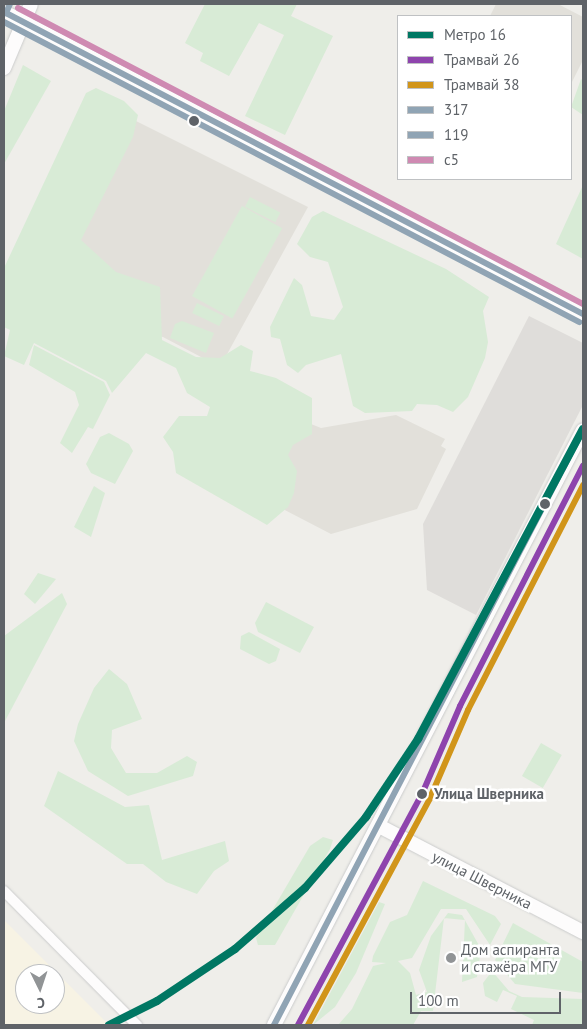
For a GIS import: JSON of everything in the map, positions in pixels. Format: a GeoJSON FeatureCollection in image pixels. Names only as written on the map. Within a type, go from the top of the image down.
{"type":"FeatureCollection","features":[{"type":"Feature","properties":{"kind":"street"},"geometry":{"type":"LineString","coordinates":[[4,68],[8,50],[30,4]]}},
{"type":"Feature","properties":{"kind":"street"},"geometry":{"type":"LineString","coordinates":[[7,12],[22,22],[583,314]]}},
{"type":"Feature","properties":{"kind":"street"},"geometry":{"type":"LineString","coordinates":[[274,1025],[381,826],[583,430]]}},
{"type":"Feature","properties":{"kind":"street","name":"улица Шверника"},"geometry":{"type":"LineString","coordinates":[[381,826],[583,932]]}},
{"type":"Feature","properties":{"kind":"street"},"geometry":{"type":"LineString","coordinates":[[4,891],[137,1025]]}},
{"type":"Feature","properties":{"kind":"shaded area"},"geometry":{"type":"Polygon","coordinates":[[[496,4],[558,4],[583,17],[583,60],[572,82],[572,15],[490,15],[496,4]]]}},
{"type":"Feature","properties":{"kind":"shaded area"},"geometry":{"type":"Polygon","coordinates":[[[128,117],[308,207],[220,367],[163,337],[129,329],[41,285],[128,117]]]}},
{"type":"Feature","properties":{"kind":"shaded area"},"geometry":{"type":"Polygon","coordinates":[[[529,316],[583,343],[583,405],[476,615],[427,590],[423,524],[529,316]]]}},
{"type":"Feature","properties":{"kind":"shaded area"},"geometry":{"type":"Polygon","coordinates":[[[276,410],[321,428],[396,415],[445,439],[441,446],[446,449],[417,509],[331,534],[225,479],[276,410]]]}},
{"type":"Feature","properties":{"kind":"shaded area"},"geometry":{"type":"Polygon","coordinates":[[[4,920],[48,964],[15,964],[15,1014],[65,1014],[65,981],[109,1025],[4,1025],[4,920]]]}},
{"type":"Feature","properties":{"kind":"green space"},"geometry":{"type":"Polygon","coordinates":[[[205,4],[297,4],[291,16],[333,36],[285,135],[245,116],[284,35],[259,23],[229,76],[200,61],[203,53],[185,43],[205,4]]]}},
{"type":"Feature","properties":{"kind":"green space"},"geometry":{"type":"Polygon","coordinates":[[[23,65],[51,81],[4,164],[4,111],[23,65]]]}},
{"type":"Feature","properties":{"kind":"green space"},"geometry":{"type":"Polygon","coordinates":[[[581,79],[583,81],[583,115],[572,108],[581,79]]]}},
{"type":"Feature","properties":{"kind":"green space"},"geometry":{"type":"Polygon","coordinates":[[[96,88],[124,101],[138,115],[133,137],[81,240],[116,272],[160,287],[162,340],[196,357],[220,358],[241,345],[253,351],[250,371],[276,378],[312,398],[312,434],[293,445],[288,455],[297,471],[294,493],[288,507],[267,525],[176,473],[173,452],[163,437],[179,416],[207,416],[210,407],[187,393],[176,368],[146,353],[112,393],[106,381],[34,343],[24,365],[4,356],[10,330],[4,327],[4,268],[86,93],[96,88]]]}},
{"type":"Feature","properties":{"kind":"green space"},"geometry":{"type":"Polygon","coordinates":[[[583,185],[583,259],[556,244],[583,185]]]}},
{"type":"Feature","properties":{"kind":"green space"},"geometry":{"type":"Polygon","coordinates":[[[250,197],[280,212],[275,222],[245,207],[250,197]]]}},
{"type":"Feature","properties":{"kind":"green space"},"geometry":{"type":"Polygon","coordinates":[[[242,206],[282,228],[232,318],[192,296],[242,206]]]}},
{"type":"Feature","properties":{"kind":"green space"},"geometry":{"type":"Polygon","coordinates":[[[323,211],[446,269],[489,297],[483,311],[488,342],[485,358],[468,397],[453,412],[437,405],[417,404],[412,411],[365,413],[353,406],[341,354],[306,365],[298,373],[287,365],[280,339],[271,337],[270,327],[294,278],[302,285],[311,316],[334,320],[343,307],[328,262],[310,257],[297,244],[312,217],[323,211]]]}},
{"type":"Feature","properties":{"kind":"green space"},"geometry":{"type":"Polygon","coordinates":[[[197,303],[224,316],[219,326],[192,313],[197,303]]]}},
{"type":"Feature","properties":{"kind":"green space"},"geometry":{"type":"Polygon","coordinates":[[[182,321],[214,333],[206,353],[170,338],[175,324],[182,321]]]}},
{"type":"Feature","properties":{"kind":"green space"},"geometry":{"type":"Polygon","coordinates":[[[34,345],[104,382],[110,395],[93,429],[88,427],[72,453],[60,443],[79,405],[75,392],[29,365],[34,345]]]}},
{"type":"Feature","properties":{"kind":"green space"},"geometry":{"type":"Polygon","coordinates":[[[109,433],[129,444],[133,451],[115,484],[91,473],[86,464],[100,437],[109,433]]]}},
{"type":"Feature","properties":{"kind":"green space"},"geometry":{"type":"Polygon","coordinates":[[[94,486],[105,493],[91,537],[74,527],[94,486]]]}},
{"type":"Feature","properties":{"kind":"green space"},"geometry":{"type":"Polygon","coordinates":[[[38,573],[56,579],[35,604],[24,594],[38,573]]]}},
{"type":"Feature","properties":{"kind":"green space"},"geometry":{"type":"Polygon","coordinates":[[[62,593],[67,604],[4,723],[4,636],[62,593]]]}},
{"type":"Feature","properties":{"kind":"green space"},"geometry":{"type":"Polygon","coordinates":[[[266,602],[314,627],[300,653],[258,632],[255,623],[266,602]]]}},
{"type":"Feature","properties":{"kind":"green space"},"geometry":{"type":"Polygon","coordinates":[[[249,632],[280,649],[276,661],[269,664],[240,649],[241,636],[249,632]]]}},
{"type":"Feature","properties":{"kind":"green space"},"geometry":{"type":"Polygon","coordinates":[[[109,669],[127,684],[142,719],[112,730],[111,748],[126,773],[157,773],[187,756],[197,762],[193,776],[128,796],[88,771],[74,741],[78,724],[94,688],[109,669]]]}},
{"type":"Feature","properties":{"kind":"green space"},"geometry":{"type":"Polygon","coordinates":[[[541,743],[562,755],[543,788],[522,776],[541,743]]]}},
{"type":"Feature","properties":{"kind":"green space"},"geometry":{"type":"Polygon","coordinates":[[[58,771],[125,807],[149,805],[162,860],[225,841],[229,861],[214,871],[197,894],[166,882],[143,864],[127,864],[44,806],[58,771]]]}},
{"type":"Feature","properties":{"kind":"green space"},"geometry":{"type":"Polygon","coordinates":[[[323,837],[333,840],[330,849],[275,945],[258,945],[256,938],[310,846],[323,837]]]}},
{"type":"Feature","properties":{"kind":"green space"},"geometry":{"type":"Polygon","coordinates":[[[423,881],[495,916],[501,924],[490,945],[466,909],[441,909],[412,958],[398,961],[410,973],[416,995],[427,992],[419,970],[431,936],[444,918],[433,1011],[421,1011],[413,1025],[338,1025],[352,1009],[373,966],[386,963],[372,962],[373,956],[390,922],[407,915],[423,881]]]}},
{"type":"Feature","properties":{"kind":"green space"},"geometry":{"type":"Polygon","coordinates":[[[379,902],[385,904],[356,973],[335,1007],[313,1025],[379,902]]]}},
{"type":"Feature","properties":{"kind":"green space"},"geometry":{"type":"Polygon","coordinates":[[[448,913],[462,915],[465,920],[444,918],[448,913]]]}},
{"type":"Feature","properties":{"kind":"green space"},"geometry":{"type":"Polygon","coordinates":[[[465,920],[481,949],[477,977],[462,982],[465,920]]]}},
{"type":"Feature","properties":{"kind":"green space"},"geometry":{"type":"Polygon","coordinates":[[[513,923],[583,962],[583,993],[515,984],[495,960],[513,923]]]}},
{"type":"Feature","properties":{"kind":"green space"},"geometry":{"type":"Polygon","coordinates":[[[492,971],[509,991],[522,997],[583,999],[583,1025],[532,1025],[534,1020],[511,1009],[517,996],[503,990],[497,1002],[485,996],[483,983],[492,971]]]}},
{"type":"Feature","properties":{"kind":"metro line","name":"16"},"geometry":{"type":"LineString","coordinates":[[109,1025],[157,1001],[235,949],[305,888],[366,817],[418,739],[583,429]]}},
{"type":"Feature","properties":{"kind":"tram line","name":"26"},"geometry":{"type":"LineString","coordinates":[[298,1025],[422,794],[460,706],[583,466]]}},
{"type":"Feature","properties":{"kind":"tram line","name":"38"},"geometry":{"type":"LineString","coordinates":[[308,1025],[430,798],[468,710],[583,485]]}},
{"type":"Feature","properties":{"kind":"transit line","name":"317"},"geometry":{"type":"LineString","coordinates":[[10,4],[6,13],[583,314]]}},
{"type":"Feature","properties":{"kind":"transit line","name":"с5"},"geometry":{"type":"LineString","coordinates":[[18,8],[583,304]]}},
{"type":"Feature","properties":{"kind":"transit line","name":"119"},"geometry":{"type":"LineString","coordinates":[[4,22],[579,322]]}},
{"type":"Feature","properties":{"kind":"transit line","name":"317"},"geometry":{"type":"LineString","coordinates":[[274,1025],[583,430]]}},
{"type":"Feature","properties":{"kind":"place","name":"Улица Шверника"},"geometry":{"type":"Point","coordinates":[422,794]}},
{"type":"Feature","properties":{"kind":"place","name":"Дом аспиранта и стажёра МГУ"},"geometry":{"type":"Point","coordinates":[451,958]}}]}
